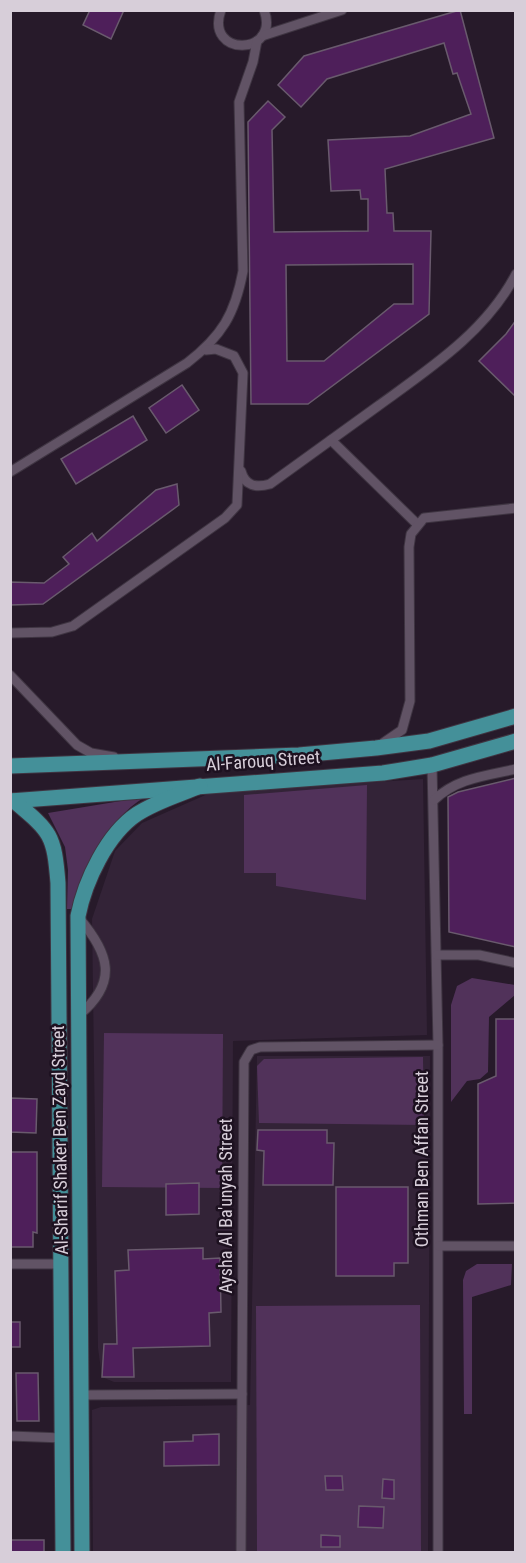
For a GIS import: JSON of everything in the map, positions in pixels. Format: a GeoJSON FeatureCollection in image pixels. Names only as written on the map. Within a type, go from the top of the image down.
{"type":"FeatureCollection","features":[{"type":"Feature","properties":{"kind":"main road","name":"Al-Farouq Street"},"geometry":{"type":"LineString","coordinates":[[10,766],[299,755],[376,748],[429,741],[516,716]]}},
{"type":"Feature","properties":{"kind":"main road","name":"Al-Farouq Street"},"geometry":{"type":"LineString","coordinates":[[12,801],[383,773],[432,765],[516,741]]}},
{"type":"Feature","properties":{"kind":"main road","name":"Al-Sharif Shaker Ben Zayd Street"},"geometry":{"type":"LineString","coordinates":[[82,1552],[78,916],[88,883],[109,846],[128,822],[148,807],[200,786]]}},
{"type":"Feature","properties":{"kind":"main road","name":"Al-Sharif Shaker Ben Zayd Street"},"geometry":{"type":"LineString","coordinates":[[12,801],[44,826],[55,848],[63,1552]]}},
{"type":"Feature","properties":{"kind":"main road"},"geometry":{"type":"LineString","coordinates":[[59,1154],[80,1153]]}},
{"type":"Feature","properties":{"kind":"street"},"geometry":{"type":"LineString","coordinates":[[221,10],[218,26],[226,40],[241,46],[342,10]]}},
{"type":"Feature","properties":{"kind":"street"},"geometry":{"type":"LineString","coordinates":[[10,472],[204,351],[225,327],[234,307],[243,271],[238,102],[267,20],[264,10]]}},
{"type":"Feature","properties":{"kind":"street"},"geometry":{"type":"LineString","coordinates":[[240,468],[247,482],[260,487],[270,484],[435,365],[464,340],[499,299],[516,274]]}},
{"type":"Feature","properties":{"kind":"street"},"geometry":{"type":"LineString","coordinates":[[10,633],[52,632],[73,627],[206,532],[237,505],[243,373],[234,356],[216,349],[204,351]]}},
{"type":"Feature","properties":{"kind":"street"},"geometry":{"type":"LineString","coordinates":[[331,440],[417,524]]}},
{"type":"Feature","properties":{"kind":"street"},"geometry":{"type":"LineString","coordinates":[[376,748],[402,730],[410,700],[409,547],[417,524],[424,518],[436,515],[516,508]]}},
{"type":"Feature","properties":{"kind":"street"},"geometry":{"type":"LineString","coordinates":[[10,675],[77,745],[91,753],[140,760]]}},
{"type":"Feature","properties":{"kind":"street","name":"Othman Ben Affan Street"},"geometry":{"type":"LineString","coordinates":[[432,765],[438,1046],[438,1552]]}},
{"type":"Feature","properties":{"kind":"street"},"geometry":{"type":"LineString","coordinates":[[434,800],[452,785],[463,780],[516,769]]}},
{"type":"Feature","properties":{"kind":"street"},"geometry":{"type":"LineString","coordinates":[[78,916],[98,943],[104,958],[105,974],[98,997],[79,1015]]}},
{"type":"Feature","properties":{"kind":"street"},"geometry":{"type":"LineString","coordinates":[[437,955],[479,955],[516,963]]}},
{"type":"Feature","properties":{"kind":"street","name":"Aysha Al Ba'unyah Street"},"geometry":{"type":"LineString","coordinates":[[242,1552],[244,1062],[251,1050],[260,1047],[438,1046]]}},
{"type":"Feature","properties":{"kind":"street"},"geometry":{"type":"LineString","coordinates":[[439,1246],[516,1246]]}},
{"type":"Feature","properties":{"kind":"street"},"geometry":{"type":"LineString","coordinates":[[10,1264],[61,1264]]}},
{"type":"Feature","properties":{"kind":"street"},"geometry":{"type":"LineString","coordinates":[[82,1395],[242,1394]]}},
{"type":"Feature","properties":{"kind":"street"},"geometry":{"type":"LineString","coordinates":[[10,1436],[63,1438]]}},
{"type":"Feature","properties":{"kind":"shaded area"},"geometry":{"type":"Polygon","coordinates":[[[423,779],[427,1035],[233,1041],[231,1382],[114,1382],[102,1377],[98,1348],[92,919],[115,851],[142,823],[210,793],[423,779]]]}},
{"type":"Feature","properties":{"kind":"shaded area"},"geometry":{"type":"Polygon","coordinates":[[[367,785],[366,900],[276,886],[276,873],[244,873],[244,795],[367,785]]]}},
{"type":"Feature","properties":{"kind":"shaded area"},"geometry":{"type":"Polygon","coordinates":[[[145,797],[131,807],[109,832],[93,861],[74,909],[67,909],[68,870],[65,847],[48,813],[145,797]]]}},
{"type":"Feature","properties":{"kind":"shaded area"},"geometry":{"type":"Polygon","coordinates":[[[472,978],[515,985],[515,995],[489,1017],[488,1072],[480,1079],[467,1081],[451,1102],[451,1005],[457,986],[472,978]]]}},
{"type":"Feature","properties":{"kind":"shaded area"},"geometry":{"type":"Polygon","coordinates":[[[104,1033],[223,1034],[222,1188],[102,1187],[104,1033]]]}},
{"type":"Feature","properties":{"kind":"shaded area"},"geometry":{"type":"Polygon","coordinates":[[[257,1056],[430,1056],[428,1552],[93,1552],[92,1410],[101,1407],[250,1405],[257,1056]]]}},
{"type":"Feature","properties":{"kind":"shaded area"},"geometry":{"type":"Polygon","coordinates":[[[423,1057],[424,1125],[259,1123],[257,1066],[264,1059],[423,1057]]]}},
{"type":"Feature","properties":{"kind":"shaded area"},"geometry":{"type":"Polygon","coordinates":[[[477,1264],[512,1264],[511,1285],[472,1297],[472,1414],[464,1414],[463,1280],[466,1271],[477,1264]]]}},
{"type":"Feature","properties":{"kind":"shaded area"},"geometry":{"type":"Polygon","coordinates":[[[420,1305],[421,1552],[257,1552],[256,1306],[420,1305]]]}},
{"type":"Feature","properties":{"kind":"building"},"geometry":{"type":"Polygon","coordinates":[[[90,10],[124,10],[111,39],[83,25],[90,10]]]}},
{"type":"Feature","properties":{"kind":"building"},"geometry":{"type":"Polygon","coordinates":[[[460,10],[494,138],[385,169],[387,213],[393,213],[394,231],[431,231],[429,314],[308,404],[251,404],[248,122],[268,101],[285,117],[272,130],[274,232],[368,231],[368,199],[361,199],[360,190],[331,191],[328,140],[410,136],[471,114],[457,73],[453,74],[444,43],[327,79],[301,107],[278,85],[304,56],[460,10]],[[413,264],[286,265],[287,361],[324,361],[394,304],[413,304],[413,264]]]}},
{"type":"Feature","properties":{"kind":"building"},"geometry":{"type":"Polygon","coordinates":[[[516,320],[516,397],[479,361],[506,334],[516,320]]]}},
{"type":"Feature","properties":{"kind":"building"},"geometry":{"type":"Polygon","coordinates":[[[182,385],[199,410],[166,433],[149,408],[182,385]]]}},
{"type":"Feature","properties":{"kind":"building"},"geometry":{"type":"Polygon","coordinates":[[[133,416],[147,440],[76,484],[61,459],[133,416]]]}},
{"type":"Feature","properties":{"kind":"building"},"geometry":{"type":"Polygon","coordinates":[[[177,484],[179,505],[43,604],[10,605],[10,582],[44,583],[69,564],[63,557],[92,533],[97,541],[156,490],[177,484]]]}},
{"type":"Feature","properties":{"kind":"building"},"geometry":{"type":"Polygon","coordinates":[[[516,778],[516,947],[449,932],[448,797],[458,792],[516,778]]]}},
{"type":"Feature","properties":{"kind":"building"},"geometry":{"type":"Polygon","coordinates":[[[496,1019],[516,1019],[516,1203],[478,1204],[478,1084],[496,1076],[496,1019]]]}},
{"type":"Feature","properties":{"kind":"building"},"geometry":{"type":"Polygon","coordinates":[[[10,1098],[37,1099],[36,1133],[10,1132],[10,1098]]]}},
{"type":"Feature","properties":{"kind":"building"},"geometry":{"type":"Polygon","coordinates":[[[258,1130],[327,1130],[327,1143],[334,1143],[333,1185],[263,1185],[264,1151],[257,1150],[258,1130]]]}},
{"type":"Feature","properties":{"kind":"building"},"geometry":{"type":"Polygon","coordinates":[[[10,1152],[37,1152],[37,1233],[33,1232],[33,1247],[10,1247],[10,1152]]]}},
{"type":"Feature","properties":{"kind":"building"},"geometry":{"type":"Polygon","coordinates":[[[199,1183],[199,1214],[166,1215],[166,1184],[199,1183]]]}},
{"type":"Feature","properties":{"kind":"building"},"geometry":{"type":"Polygon","coordinates":[[[336,1187],[408,1187],[408,1263],[394,1263],[394,1276],[336,1276],[336,1187]]]}},
{"type":"Feature","properties":{"kind":"building"},"geometry":{"type":"Polygon","coordinates":[[[203,1248],[203,1259],[220,1258],[221,1312],[209,1313],[210,1346],[133,1348],[134,1377],[102,1377],[104,1344],[117,1344],[115,1271],[129,1270],[128,1250],[203,1248]]]}},
{"type":"Feature","properties":{"kind":"building"},"geometry":{"type":"Polygon","coordinates":[[[10,1322],[20,1322],[20,1347],[10,1347],[10,1322]]]}},
{"type":"Feature","properties":{"kind":"building"},"geometry":{"type":"Polygon","coordinates":[[[16,1373],[38,1373],[39,1421],[17,1421],[16,1373]]]}},
{"type":"Feature","properties":{"kind":"building"},"geometry":{"type":"Polygon","coordinates":[[[219,1434],[219,1465],[164,1466],[164,1442],[193,1441],[193,1435],[219,1434]]]}},
{"type":"Feature","properties":{"kind":"building"},"geometry":{"type":"Polygon","coordinates":[[[325,1476],[342,1476],[343,1490],[326,1490],[325,1476]]]}},
{"type":"Feature","properties":{"kind":"building"},"geometry":{"type":"Polygon","coordinates":[[[383,1479],[394,1480],[394,1499],[382,1498],[383,1479]]]}},
{"type":"Feature","properties":{"kind":"building"},"geometry":{"type":"Polygon","coordinates":[[[359,1506],[384,1507],[383,1528],[358,1527],[359,1506]]]}},
{"type":"Feature","properties":{"kind":"building"},"geometry":{"type":"Polygon","coordinates":[[[321,1535],[340,1536],[340,1547],[321,1547],[321,1535]]]}},
{"type":"Feature","properties":{"kind":"building"},"geometry":{"type":"Polygon","coordinates":[[[10,1540],[44,1540],[44,1552],[10,1552],[10,1540]]]}}]}
